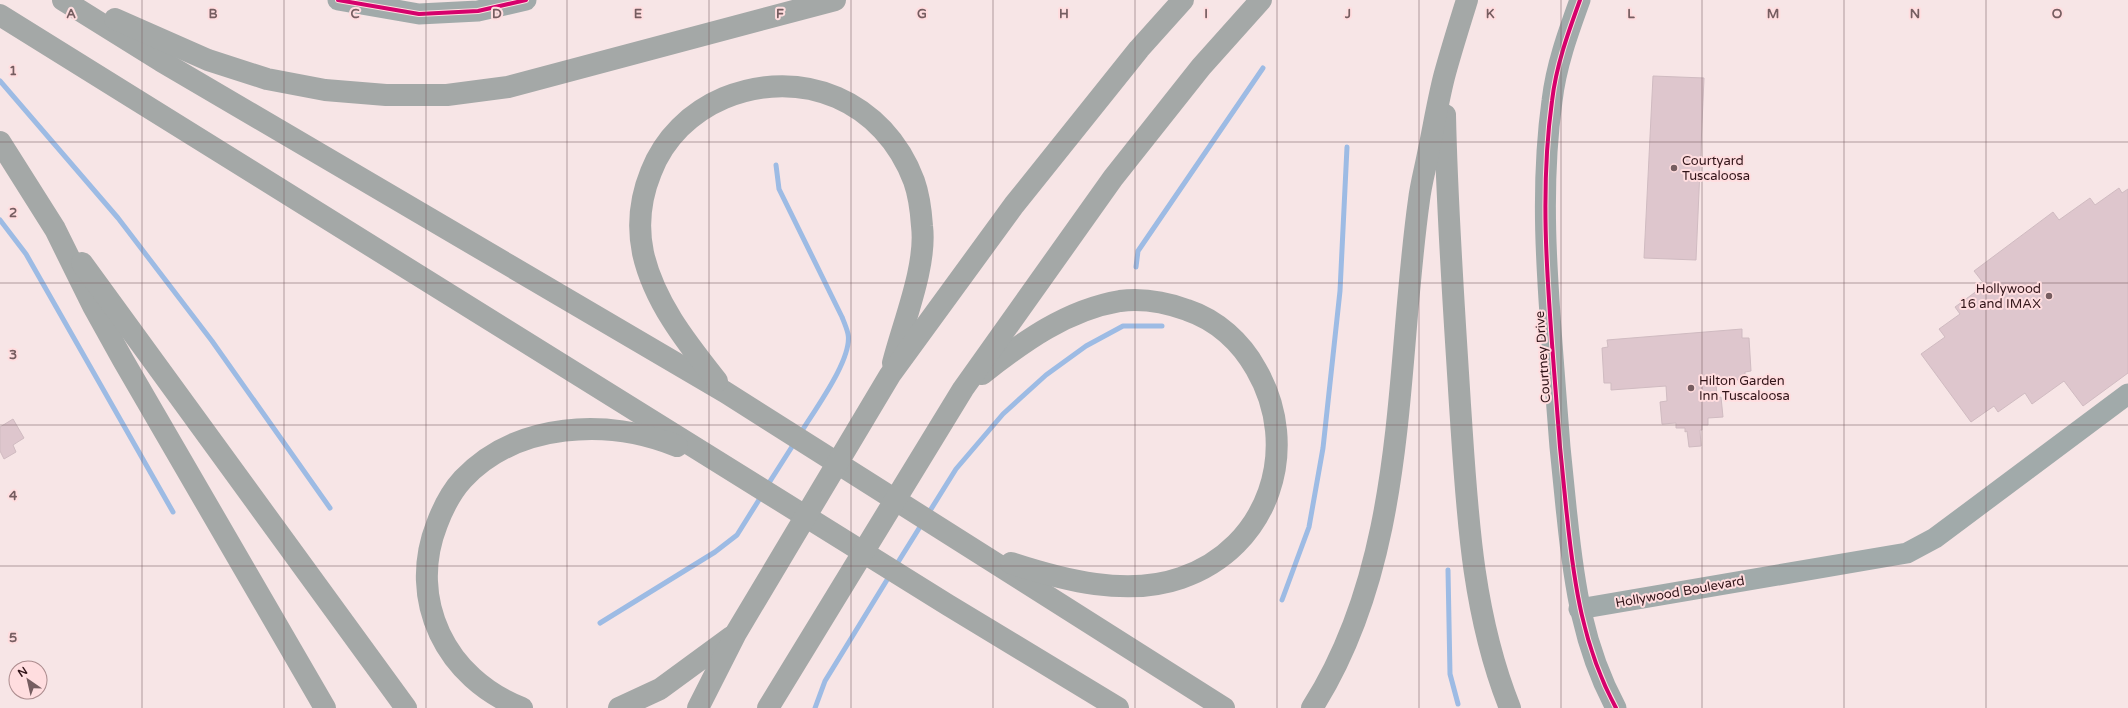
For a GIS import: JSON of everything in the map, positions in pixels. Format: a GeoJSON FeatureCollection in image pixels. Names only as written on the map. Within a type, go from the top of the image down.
{"type":"FeatureCollection","features":[{"type":"Feature","properties":{"kind":"highway"},"geometry":{"type":"LineString","coordinates":[[63,0],[161,61],[749,406],[1224,708]]}},
{"type":"Feature","properties":{"kind":"highway"},"geometry":{"type":"LineString","coordinates":[[72,0],[208,60],[267,79],[325,90],[394,95],[447,95],[508,87],[835,0]]}},
{"type":"Feature","properties":{"kind":"highway"},"geometry":{"type":"LineString","coordinates":[[698,708],[736,633],[890,375],[1014,205],[1139,49],[1183,0]]}},
{"type":"Feature","properties":{"kind":"highway"},"geometry":{"type":"LineString","coordinates":[[768,708],[962,389],[1113,178],[1201,67],[1261,0]]}},
{"type":"Feature","properties":{"kind":"highway"},"geometry":{"type":"LineString","coordinates":[[1312,708],[1323,691],[1358,617],[1371,578],[1380,540],[1397,419],[1419,199],[1444,78],[1467,0]]}},
{"type":"Feature","properties":{"kind":"highway"},"geometry":{"type":"LineString","coordinates":[[0,15],[482,313],[948,605],[1118,708]]}},
{"type":"Feature","properties":{"kind":"highway"},"geometry":{"type":"LineString","coordinates":[[1444,78],[1447,213],[1468,514],[1474,574],[1486,633],[1510,708]]}},
{"type":"Feature","properties":{"kind":"highway"},"geometry":{"type":"LineString","coordinates":[[725,392],[681,335],[650,274],[640,235],[642,195],[657,157],[668,140],[682,125],[715,102],[753,88],[773,85],[794,85],[814,89],[832,95],[851,105],[868,117],[888,136],[914,181],[922,228],[920,255],[916,283],[890,375]]}},
{"type":"Feature","properties":{"kind":"highway"},"geometry":{"type":"LineString","coordinates":[[0,142],[55,229],[103,290],[406,708]]}},
{"type":"Feature","properties":{"kind":"highway"},"geometry":{"type":"LineString","coordinates":[[55,229],[93,306],[123,360],[325,708]]}},
{"type":"Feature","properties":{"kind":"highway"},"geometry":{"type":"LineString","coordinates":[[962,389],[1013,349],[1043,329],[1094,307],[1122,301],[1150,300],[1195,312],[1216,324],[1231,336],[1249,357],[1263,381],[1273,406],[1277,433],[1277,456],[1274,478],[1268,497],[1258,515],[1233,547],[1217,560],[1180,578],[1140,585],[1080,582],[1041,573],[981,553]]}},
{"type":"Feature","properties":{"kind":"highway"},"geometry":{"type":"LineString","coordinates":[[522,708],[506,702],[488,691],[459,665],[448,649],[438,630],[432,612],[428,592],[427,571],[429,550],[441,514],[462,480],[492,455],[510,445],[550,432],[571,429],[608,430],[663,440],[716,461]]}},
{"type":"Feature","properties":{"kind":"highway"},"geometry":{"type":"LineString","coordinates":[[619,708],[660,689],[736,633]]}},
{"type":"Feature","properties":{"kind":"street"},"geometry":{"type":"LineString","coordinates":[[338,0],[419,14],[478,11],[526,0]]}},
{"type":"Feature","properties":{"kind":"street","name":"Courtney Drive"},"geometry":{"type":"LineString","coordinates":[[1580,0],[1565,41],[1552,100],[1546,160],[1544,221],[1561,462],[1574,581],[1587,639],[1616,708]]}},
{"type":"Feature","properties":{"kind":"street","name":"Hollywood Boulevard"},"geometry":{"type":"LineString","coordinates":[[1580,609],[1907,553],[1936,538],[2128,394]]}},
{"type":"Feature","properties":{"kind":"building","name":"Courtyard Tuscaloosa"},"geometry":{"type":"Polygon","coordinates":[[[1653,76],[1704,78],[1696,260],[1644,258],[1653,76]]]}},
{"type":"Feature","properties":{"kind":"building","name":"Hollywood 16 and IMAX"},"geometry":{"type":"Polygon","coordinates":[[[2119,188],[2122,193],[2128,189],[2128,373],[2083,406],[2064,381],[2032,404],[2025,393],[1998,412],[1994,406],[1971,422],[1921,354],[1945,337],[1939,329],[1960,314],[1955,307],[1985,285],[1974,271],[2053,212],[2059,220],[2090,198],[2095,205],[2119,188]]]}},
{"type":"Feature","properties":{"kind":"building","name":"Hilton Garden Inn Tuscaloosa"},"geometry":{"type":"Polygon","coordinates":[[[1742,329],[1742,338],[1749,338],[1751,371],[1745,372],[1745,379],[1716,382],[1717,398],[1721,397],[1723,417],[1708,418],[1708,425],[1702,425],[1702,430],[1700,430],[1701,446],[1689,447],[1687,431],[1685,432],[1685,428],[1676,428],[1676,423],[1662,424],[1660,402],[1667,401],[1666,386],[1611,390],[1611,383],[1604,383],[1602,348],[1608,347],[1607,340],[1742,329]]]}},
{"type":"Feature","properties":{"kind":"building"},"geometry":{"type":"Polygon","coordinates":[[[13,419],[24,438],[13,445],[16,452],[4,459],[0,451],[0,427],[13,419]]]}},
{"type":"Feature","properties":{"kind":"waterway"},"geometry":{"type":"LineString","coordinates":[[1136,267],[1138,251],[1263,68]]}},
{"type":"Feature","properties":{"kind":"waterway"},"geometry":{"type":"LineString","coordinates":[[0,81],[118,218],[212,341],[330,508]]}},
{"type":"Feature","properties":{"kind":"waterway"},"geometry":{"type":"LineString","coordinates":[[1282,600],[1309,527],[1323,448],[1340,291],[1347,147]]}},
{"type":"Feature","properties":{"kind":"waterway"},"geometry":{"type":"LineString","coordinates":[[776,165],[779,189],[842,317],[848,334],[848,345],[838,371],[831,385],[800,434]]}},
{"type":"Feature","properties":{"kind":"waterway"},"geometry":{"type":"LineString","coordinates":[[0,220],[26,254],[173,512]]}},
{"type":"Feature","properties":{"kind":"waterway"},"geometry":{"type":"LineString","coordinates":[[928,514],[956,469],[1003,414],[1046,375],[1086,346],[1123,326],[1162,326]]}},
{"type":"Feature","properties":{"kind":"waterway"},"geometry":{"type":"LineString","coordinates":[[767,486],[795,442]]}},
{"type":"Feature","properties":{"kind":"waterway"},"geometry":{"type":"LineString","coordinates":[[600,623],[715,552],[737,535],[762,495]]}},
{"type":"Feature","properties":{"kind":"waterway"},"geometry":{"type":"LineString","coordinates":[[895,567],[923,522]]}},
{"type":"Feature","properties":{"kind":"waterway"},"geometry":{"type":"LineString","coordinates":[[1448,570],[1450,674],[1458,704]]}},
{"type":"Feature","properties":{"kind":"waterway"},"geometry":{"type":"LineString","coordinates":[[815,708],[825,681],[890,575]]}},
{"type":"Feature","properties":{"kind":"cycle path"},"geometry":{"type":"LineString","coordinates":[[338,0],[419,14],[478,11],[526,0]]}},
{"type":"Feature","properties":{"kind":"cycle path"},"geometry":{"type":"LineString","coordinates":[[1580,0],[1559,62],[1552,101],[1546,172],[1546,242],[1560,450],[1573,566],[1582,615],[1595,662],[1616,708]]}},
{"type":"Feature","properties":{"kind":"place","name":"Courtyard Tuscaloosa"},"geometry":{"type":"Point","coordinates":[1674,168]}},
{"type":"Feature","properties":{"kind":"place","name":"Hollywood 16 and IMAX"},"geometry":{"type":"Point","coordinates":[2049,296]}},
{"type":"Feature","properties":{"kind":"place","name":"Hilton Garden Inn Tuscaloosa"},"geometry":{"type":"Point","coordinates":[1691,388]}}]}
